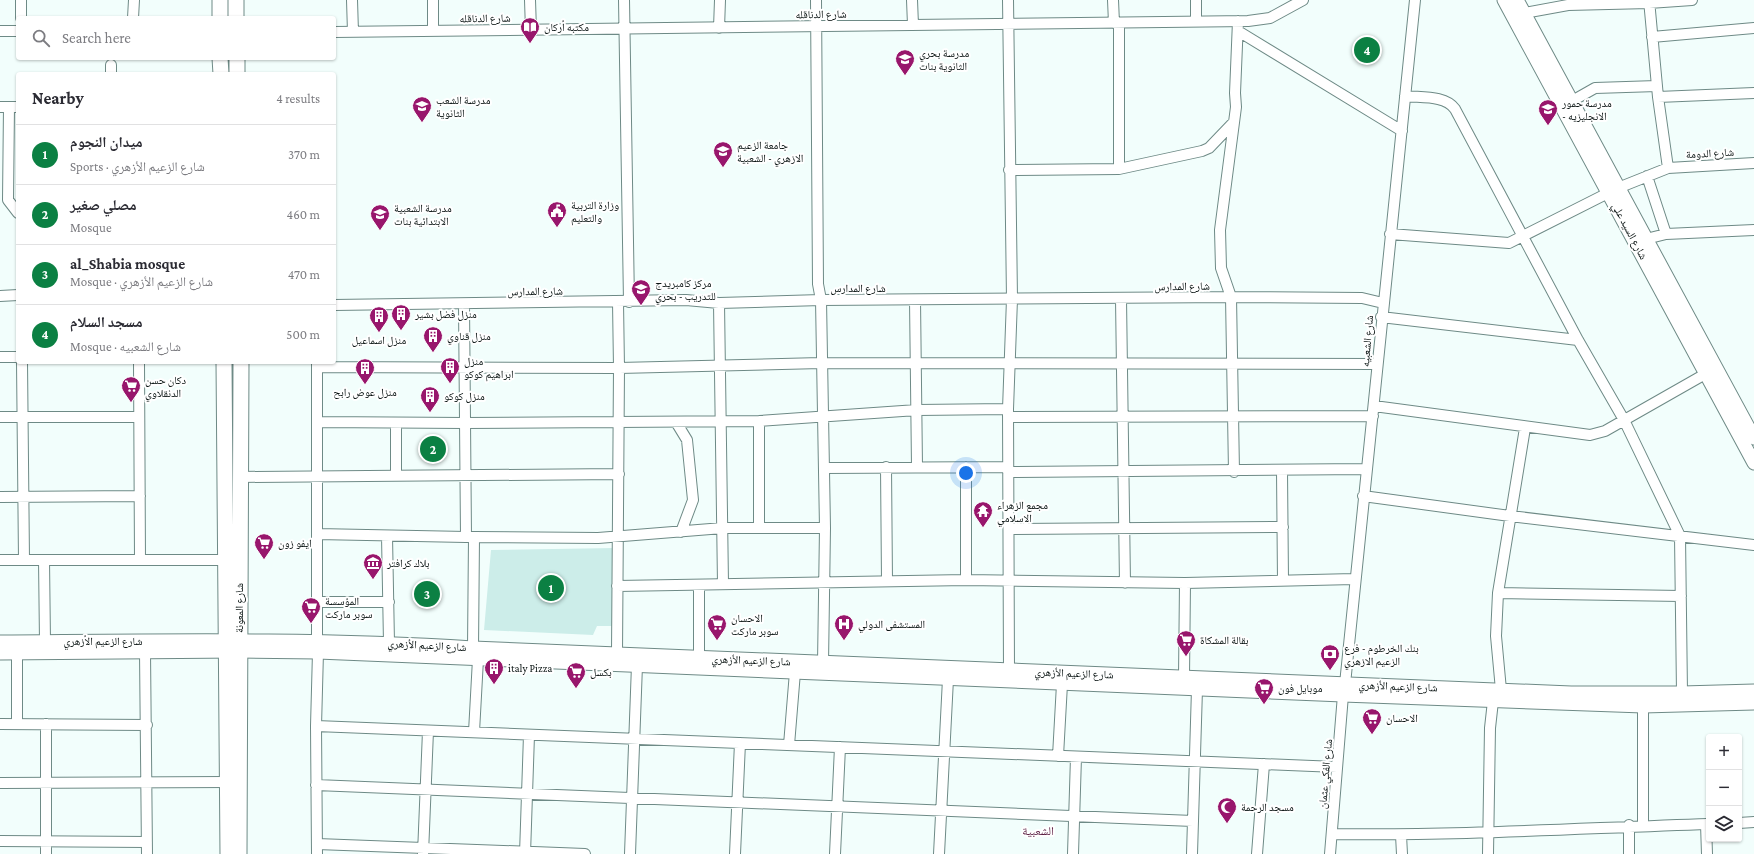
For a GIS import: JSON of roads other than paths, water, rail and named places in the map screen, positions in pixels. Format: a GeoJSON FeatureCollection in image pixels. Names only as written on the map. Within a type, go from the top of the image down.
{"type":"FeatureCollection","features":[{"type":"Feature","properties":{"kind":"highway"},"geometry":{"type":"LineString","coordinates":[[220,0],[220,16]]}},
{"type":"Feature","properties":{"kind":"highway"},"geometry":{"type":"LineString","coordinates":[[236,0],[236,16]]}},
{"type":"Feature","properties":{"kind":"highway"},"geometry":{"type":"LineString","coordinates":[[220,60],[221,72]]}},
{"type":"Feature","properties":{"kind":"highway"},"geometry":{"type":"LineString","coordinates":[[237,60],[237,72]]}},
{"type":"Feature","properties":{"kind":"highway","name":"شارع المعونة"},"geometry":{"type":"LineString","coordinates":[[224,364],[225,560],[233,646],[239,854]]}},
{"type":"Feature","properties":{"kind":"highway","name":"شارع المعونة"},"geometry":{"type":"LineString","coordinates":[[228,854],[228,782],[240,477],[241,364]]}},
{"type":"Feature","properties":{"kind":"main road","name":"شارع السيد علي"},"geometry":{"type":"LineString","coordinates":[[1504,0],[1566,104],[1614,191],[1754,463]]}},
{"type":"Feature","properties":{"kind":"main road","name":"شارع السيد علي"},"geometry":{"type":"LineString","coordinates":[[1517,0],[1566,104]]}},
{"type":"Feature","properties":{"kind":"main road","name":"شارع السيد علي"},"geometry":{"type":"LineString","coordinates":[[1614,191],[1646,239],[1754,438]]}},
{"type":"Feature","properties":{"kind":"main road","name":"شارع الزعيم الأزهري"},"geometry":{"type":"LineString","coordinates":[[0,642],[318,647],[476,653],[617,654],[1184,677],[1493,701],[1643,706],[1754,703]]}},
{"type":"Feature","properties":{"kind":"main road","name":"شارع الزعيم الأزهري"},"geometry":{"type":"LineString","coordinates":[[318,647],[389,643],[476,653],[637,665],[1197,689],[1501,690],[1682,693],[1754,691]]}},
{"type":"Feature","properties":{"kind":"main road","name":"شارع الزعيم الأزهري"},"geometry":{"type":"LineString","coordinates":[[0,653],[145,652],[233,646]]}},
{"type":"Feature","properties":{"kind":"street"},"geometry":{"type":"LineString","coordinates":[[21,0],[21,16]]}},
{"type":"Feature","properties":{"kind":"street"},"geometry":{"type":"LineString","coordinates":[[133,16],[134,0]]}},
{"type":"Feature","properties":{"kind":"street"},"geometry":{"type":"LineString","coordinates":[[352,0],[353,32]]}},
{"type":"Feature","properties":{"kind":"street"},"geometry":{"type":"LineString","coordinates":[[433,0],[433,31]]}},
{"type":"Feature","properties":{"kind":"street"},"geometry":{"type":"LineString","coordinates":[[530,0],[531,30]]}},
{"type":"Feature","properties":{"kind":"street"},"geometry":{"type":"LineString","coordinates":[[624,0],[628,155],[628,302]]}},
{"type":"Feature","properties":{"kind":"street"},"geometry":{"type":"LineString","coordinates":[[719,28],[720,0]]}},
{"type":"Feature","properties":{"kind":"street"},"geometry":{"type":"LineString","coordinates":[[816,0],[818,284],[821,300],[821,363],[824,417],[825,528],[823,663]]}},
{"type":"Feature","properties":{"kind":"street"},"geometry":{"type":"LineString","coordinates":[[912,0],[913,25]]}},
{"type":"Feature","properties":{"kind":"street"},"geometry":{"type":"LineString","coordinates":[[1008,0],[1009,170],[1012,299],[1008,413],[1010,529],[1009,670]]}},
{"type":"Feature","properties":{"kind":"street"},"geometry":{"type":"LineString","coordinates":[[1113,0],[1116,23],[1118,169]]}},
{"type":"Feature","properties":{"kind":"street"},"geometry":{"type":"LineString","coordinates":[[1196,0],[1196,21]]}},
{"type":"Feature","properties":{"kind":"street","name":"شارع الدناقله"},"geometry":{"type":"LineString","coordinates":[[336,32],[1196,21],[1238,26],[1270,18],[1303,0]]}},
{"type":"Feature","properties":{"kind":"street","name":"شارع الشعبيه"},"geometry":{"type":"LineString","coordinates":[[1344,690],[1354,579],[1374,411],[1381,317],[1415,0]]}},
{"type":"Feature","properties":{"kind":"street"},"geometry":{"type":"LineString","coordinates":[[1524,13],[1568,5],[1692,0]]}},
{"type":"Feature","properties":{"kind":"street"},"geometry":{"type":"LineString","coordinates":[[1649,2],[1658,97],[1668,168]]}},
{"type":"Feature","properties":{"kind":"street"},"geometry":{"type":"LineString","coordinates":[[1234,472],[1230,297],[1221,268],[1220,230],[1236,107],[1235,93],[1238,26]]}},
{"type":"Feature","properties":{"kind":"street"},"geometry":{"type":"LineString","coordinates":[[1238,26],[1402,131]]}},
{"type":"Feature","properties":{"kind":"street"},"geometry":{"type":"LineString","coordinates":[[1652,37],[1754,28]]}},
{"type":"Feature","properties":{"kind":"street"},"geometry":{"type":"LineString","coordinates":[[0,31],[16,31]]}},
{"type":"Feature","properties":{"kind":"street"},"geometry":{"type":"LineString","coordinates":[[1566,104],[1595,88],[1657,86]]}},
{"type":"Feature","properties":{"kind":"street"},"geometry":{"type":"LineString","coordinates":[[1658,97],[1754,93]]}},
{"type":"Feature","properties":{"kind":"street"},"geometry":{"type":"LineString","coordinates":[[1405,96],[1442,100],[1450,103],[1578,340],[1624,420],[1680,536],[1682,693]]}},
{"type":"Feature","properties":{"kind":"street"},"geometry":{"type":"LineString","coordinates":[[9,107],[8,200],[16,210]]}},
{"type":"Feature","properties":{"kind":"street"},"geometry":{"type":"LineString","coordinates":[[1009,170],[1118,169],[1202,151],[1209,148],[1233,123]]}},
{"type":"Feature","properties":{"kind":"street","name":"شارع الدومة"},"geometry":{"type":"LineString","coordinates":[[1390,234],[1509,243],[1614,191],[1668,168],[1754,163]]}},
{"type":"Feature","properties":{"kind":"street"},"geometry":{"type":"LineString","coordinates":[[1647,176],[1666,234]]}},
{"type":"Feature","properties":{"kind":"street"},"geometry":{"type":"LineString","coordinates":[[1646,239],[1666,234],[1754,230]]}},
{"type":"Feature","properties":{"kind":"street"},"geometry":{"type":"LineString","coordinates":[[0,296],[16,295]]}},
{"type":"Feature","properties":{"kind":"street","name":"شارع المدارس"},"geometry":{"type":"LineString","coordinates":[[336,305],[686,300],[719,303],[821,300],[1121,299],[1230,297],[1362,298],[1383,303]]}},
{"type":"Feature","properties":{"kind":"street"},"geometry":{"type":"LineString","coordinates":[[1121,299],[1125,583]]}},
{"type":"Feature","properties":{"kind":"street"},"geometry":{"type":"LineString","coordinates":[[915,300],[917,467]]}},
{"type":"Feature","properties":{"kind":"street"},"geometry":{"type":"LineString","coordinates":[[617,654],[619,423],[618,302]]}},
{"type":"Feature","properties":{"kind":"street"},"geometry":{"type":"LineString","coordinates":[[719,303],[721,366],[722,584]]}},
{"type":"Feature","properties":{"kind":"street"},"geometry":{"type":"LineString","coordinates":[[464,304],[466,476],[476,653],[474,732]]}},
{"type":"Feature","properties":{"kind":"street"},"geometry":{"type":"LineString","coordinates":[[1381,317],[1578,340]]}},
{"type":"Feature","properties":{"kind":"street"},"geometry":{"type":"LineString","coordinates":[[0,357],[16,357]]}},
{"type":"Feature","properties":{"kind":"street"},"geometry":{"type":"LineString","coordinates":[[585,854],[317,849],[317,364],[619,368],[821,363],[1377,364]]}},
{"type":"Feature","properties":{"kind":"street"},"geometry":{"type":"LineString","coordinates":[[22,364],[24,560]]}},
{"type":"Feature","properties":{"kind":"street"},"geometry":{"type":"LineString","coordinates":[[140,364],[140,560]]}},
{"type":"Feature","properties":{"kind":"street"},"geometry":{"type":"LineString","coordinates":[[318,422],[721,422],[759,421],[917,410],[1123,416],[1374,411],[1590,435],[1605,431],[1707,373]]}},
{"type":"Feature","properties":{"kind":"street"},"geometry":{"type":"LineString","coordinates":[[0,417],[139,417]]}},
{"type":"Feature","properties":{"kind":"street"},"geometry":{"type":"LineString","coordinates":[[759,421],[759,528]]}},
{"type":"Feature","properties":{"kind":"street"},"geometry":{"type":"LineString","coordinates":[[676,422],[687,440],[693,500],[681,532]]}},
{"type":"Feature","properties":{"kind":"street"},"geometry":{"type":"LineString","coordinates":[[396,423],[396,475]]}},
{"type":"Feature","properties":{"kind":"street"},"geometry":{"type":"LineString","coordinates":[[1488,854],[1487,832],[1489,816],[1490,728],[1493,701],[1501,690],[1496,636],[1498,594],[1525,428]]}},
{"type":"Feature","properties":{"kind":"street"},"geometry":{"type":"LineString","coordinates":[[886,467],[887,581]]}},
{"type":"Feature","properties":{"kind":"street"},"geometry":{"type":"LineString","coordinates":[[824,468],[966,467],[1008,470],[1123,472],[1234,472],[1367,469]]}},
{"type":"Feature","properties":{"kind":"street"},"geometry":{"type":"LineString","coordinates":[[966,467],[966,580]]}},
{"type":"Feature","properties":{"kind":"street"},"geometry":{"type":"LineString","coordinates":[[1282,471],[1283,581]]}},
{"type":"Feature","properties":{"kind":"street"},"geometry":{"type":"LineString","coordinates":[[240,477],[316,475],[466,476],[618,474]]}},
{"type":"Feature","properties":{"kind":"street"},"geometry":{"type":"LineString","coordinates":[[0,497],[140,496]]}},
{"type":"Feature","properties":{"kind":"street"},"geometry":{"type":"LineString","coordinates":[[1363,496],[1510,516],[1754,545]]}},
{"type":"Feature","properties":{"kind":"street"},"geometry":{"type":"LineString","coordinates":[[1010,529],[1283,526]]}},
{"type":"Feature","properties":{"kind":"street"},"geometry":{"type":"LineString","coordinates":[[317,534],[598,538],[618,535],[681,532],[722,528],[825,528]]}},
{"type":"Feature","properties":{"kind":"street"},"geometry":{"type":"LineString","coordinates":[[387,536],[389,643]]}},
{"type":"Feature","properties":{"kind":"street"},"geometry":{"type":"LineString","coordinates":[[0,560],[225,560]]}},
{"type":"Feature","properties":{"kind":"street"},"geometry":{"type":"LineString","coordinates":[[44,560],[45,642]]}},
{"type":"Feature","properties":{"kind":"street"},"geometry":{"type":"LineString","coordinates":[[617,586],[966,580],[1185,583],[1354,579]]}},
{"type":"Feature","properties":{"kind":"street"},"geometry":{"type":"LineString","coordinates":[[1184,677],[1185,583]]}},
{"type":"Feature","properties":{"kind":"street"},"geometry":{"type":"LineString","coordinates":[[698,585],[699,658]]}},
{"type":"Feature","properties":{"kind":"street"},"geometry":{"type":"LineString","coordinates":[[1498,594],[1681,596]]}},
{"type":"Feature","properties":{"kind":"street"},"geometry":{"type":"LineString","coordinates":[[318,602],[389,602]]}},
{"type":"Feature","properties":{"kind":"street"},"geometry":{"type":"LineString","coordinates":[[17,652],[17,724]]}},
{"type":"Feature","properties":{"kind":"street"},"geometry":{"type":"LineString","coordinates":[[145,652],[147,854]]}},
{"type":"Feature","properties":{"kind":"street"},"geometry":{"type":"LineString","coordinates":[[630,854],[637,665]]}},
{"type":"Feature","properties":{"kind":"street"},"geometry":{"type":"LineString","coordinates":[[789,745],[795,672]]}},
{"type":"Feature","properties":{"kind":"street"},"geometry":{"type":"LineString","coordinates":[[938,854],[948,679]]}},
{"type":"Feature","properties":{"kind":"street"},"geometry":{"type":"LineString","coordinates":[[1058,756],[1062,684]]}},
{"type":"Feature","properties":{"kind":"street"},"geometry":{"type":"LineString","coordinates":[[1192,854],[1197,689]]}},
{"type":"Feature","properties":{"kind":"street","name":"شارع الفكي عثمان"},"geometry":{"type":"LineString","coordinates":[[1330,854],[1344,690]]}},
{"type":"Feature","properties":{"kind":"street"},"geometry":{"type":"LineString","coordinates":[[1643,706],[1643,825]]}},
{"type":"Feature","properties":{"kind":"street"},"geometry":{"type":"LineString","coordinates":[[0,724],[146,725]]}},
{"type":"Feature","properties":{"kind":"street"},"geometry":{"type":"LineString","coordinates":[[46,724],[46,854]]}},
{"type":"Feature","properties":{"kind":"street"},"geometry":{"type":"LineString","coordinates":[[316,726],[1337,767]]}},
{"type":"Feature","properties":{"kind":"street"},"geometry":{"type":"LineString","coordinates":[[423,851],[428,730]]}},
{"type":"Feature","properties":{"kind":"street"},"geometry":{"type":"LineString","coordinates":[[525,853],[530,735]]}},
{"type":"Feature","properties":{"kind":"street"},"geometry":{"type":"LineString","coordinates":[[735,854],[740,743]]}},
{"type":"Feature","properties":{"kind":"street"},"geometry":{"type":"LineString","coordinates":[[835,854],[840,747]]}},
{"type":"Feature","properties":{"kind":"street"},"geometry":{"type":"LineString","coordinates":[[1073,854],[1076,757]]}},
{"type":"Feature","properties":{"kind":"street"},"geometry":{"type":"LineString","coordinates":[[1257,854],[1264,764]]}},
{"type":"Feature","properties":{"kind":"street"},"geometry":{"type":"LineString","coordinates":[[0,782],[228,782]]}},
{"type":"Feature","properties":{"kind":"street"},"geometry":{"type":"LineString","coordinates":[[316,786],[1193,821]]}},
{"type":"Feature","properties":{"kind":"street"},"geometry":{"type":"LineString","coordinates":[[1742,823],[1754,822]]}},
{"type":"Feature","properties":{"kind":"street"},"geometry":{"type":"LineString","coordinates":[[1332,834],[1401,835],[1629,825],[1706,824]]}},
{"type":"Feature","properties":{"kind":"street"},"geometry":{"type":"LineString","coordinates":[[1629,825],[1629,854]]}},
{"type":"Feature","properties":{"kind":"street"},"geometry":{"type":"LineString","coordinates":[[1401,835],[1402,854]]}},
{"type":"Feature","properties":{"kind":"street"},"geometry":{"type":"LineString","coordinates":[[0,841],[147,842]]}},
{"type":"Feature","properties":{"kind":"street"},"geometry":{"type":"LineString","coordinates":[[1707,842],[1707,854]]}},
{"type":"Feature","properties":{"kind":"place","name":"مكتبه أركان"},"geometry":{"type":"Point","coordinates":[530,44]}},
{"type":"Feature","properties":{"kind":"place","name":"مسجد السلام"},"geometry":{"type":"Point","coordinates":[1367,50]}},
{"type":"Feature","properties":{"kind":"place","name":"مدرسة بحري الثانوية بنات"},"geometry":{"type":"Point","coordinates":[905,76]}},
{"type":"Feature","properties":{"kind":"place","name":"مدرسة الشعب الثانوية"},"geometry":{"type":"Point","coordinates":[422,123]}},
{"type":"Feature","properties":{"kind":"place","name":"مدرسة حمور - الانجليزيه"},"geometry":{"type":"Point","coordinates":[1548,126]}},
{"type":"Feature","properties":{"kind":"place","name":"جامعة الزعيم الازهري - الشعبية"},"geometry":{"type":"Point","coordinates":[723,168]}},
{"type":"Feature","properties":{"kind":"place","name":"وزارة التربية والتعليم"},"geometry":{"type":"Point","coordinates":[557,228]}},
{"type":"Feature","properties":{"kind":"place","name":"مدرسة الشعبية الابتدائية بنات"},"geometry":{"type":"Point","coordinates":[380,231]}},
{"type":"Feature","properties":{"kind":"place","name":"مركز كامبريدج للتدريب - بحري"},"geometry":{"type":"Point","coordinates":[641,306]}},
{"type":"Feature","properties":{"kind":"place","name":"منزل فضل بشير"},"geometry":{"type":"Point","coordinates":[401,331]}},
{"type":"Feature","properties":{"kind":"place","name":"منزل اسماعيل"},"geometry":{"type":"Point","coordinates":[379,333]}},
{"type":"Feature","properties":{"kind":"place","name":"منزل قناوي"},"geometry":{"type":"Point","coordinates":[433,353]}},
{"type":"Feature","properties":{"kind":"place","name":"منزل ابراهيم كوكو"},"geometry":{"type":"Point","coordinates":[450,384]}},
{"type":"Feature","properties":{"kind":"place","name":"منزل عوض رابح"},"geometry":{"type":"Point","coordinates":[365,385]}},
{"type":"Feature","properties":{"kind":"place","name":"دكان حسن الدنقلاوي"},"geometry":{"type":"Point","coordinates":[131,403]}},
{"type":"Feature","properties":{"kind":"place","name":"منزل كوكو"},"geometry":{"type":"Point","coordinates":[430,413]}},
{"type":"Feature","properties":{"kind":"place","name":"مصلي صغير"},"geometry":{"type":"Point","coordinates":[433,449]}},
{"type":"Feature","properties":{"kind":"place","name":"مجمع الزهراء الاسلامي"},"geometry":{"type":"Point","coordinates":[983,528]}},
{"type":"Feature","properties":{"kind":"place","name":"ايفو زون"},"geometry":{"type":"Point","coordinates":[264,560]}},
{"type":"Feature","properties":{"kind":"place","name":"بلاك كرافتر"},"geometry":{"type":"Point","coordinates":[373,580]}},
{"type":"Feature","properties":{"kind":"place","name":"ميدان النجوم"},"geometry":{"type":"Point","coordinates":[551,588]}},
{"type":"Feature","properties":{"kind":"place","name":"al_Shabia mosque"},"geometry":{"type":"Point","coordinates":[427,594]}},
{"type":"Feature","properties":{"kind":"place","name":"المؤسسة سوبر ماركت"},"geometry":{"type":"Point","coordinates":[311,624]}},
{"type":"Feature","properties":{"kind":"place","name":"الاحسان سوبر ماركت"},"geometry":{"type":"Point","coordinates":[717,641]}},
{"type":"Feature","properties":{"kind":"place","name":"المستشفى الدولي"},"geometry":{"type":"Point","coordinates":[844,641]}},
{"type":"Feature","properties":{"kind":"place","name":"بقالة المشكاة"},"geometry":{"type":"Point","coordinates":[1186,657]}},
{"type":"Feature","properties":{"kind":"place","name":"بنك الخرطوم - فرع الزعيم الازهري"},"geometry":{"type":"Point","coordinates":[1330,671]}},
{"type":"Feature","properties":{"kind":"place","name":"italy Pizza"},"geometry":{"type":"Point","coordinates":[494,685]}},
{"type":"Feature","properties":{"kind":"place","name":"بكسل"},"geometry":{"type":"Point","coordinates":[576,689]}},
{"type":"Feature","properties":{"kind":"place","name":"موبايل فون"},"geometry":{"type":"Point","coordinates":[1264,705]}},
{"type":"Feature","properties":{"kind":"place","name":"الاحسان"},"geometry":{"type":"Point","coordinates":[1372,735]}},
{"type":"Feature","properties":{"kind":"place","name":"مسجد الرحمة"},"geometry":{"type":"Point","coordinates":[1227,824]}},
{"type":"Feature","properties":{"kind":"district","name":"الشعبية"},"geometry":{"type":"Point","coordinates":[1038,831]}}]}
